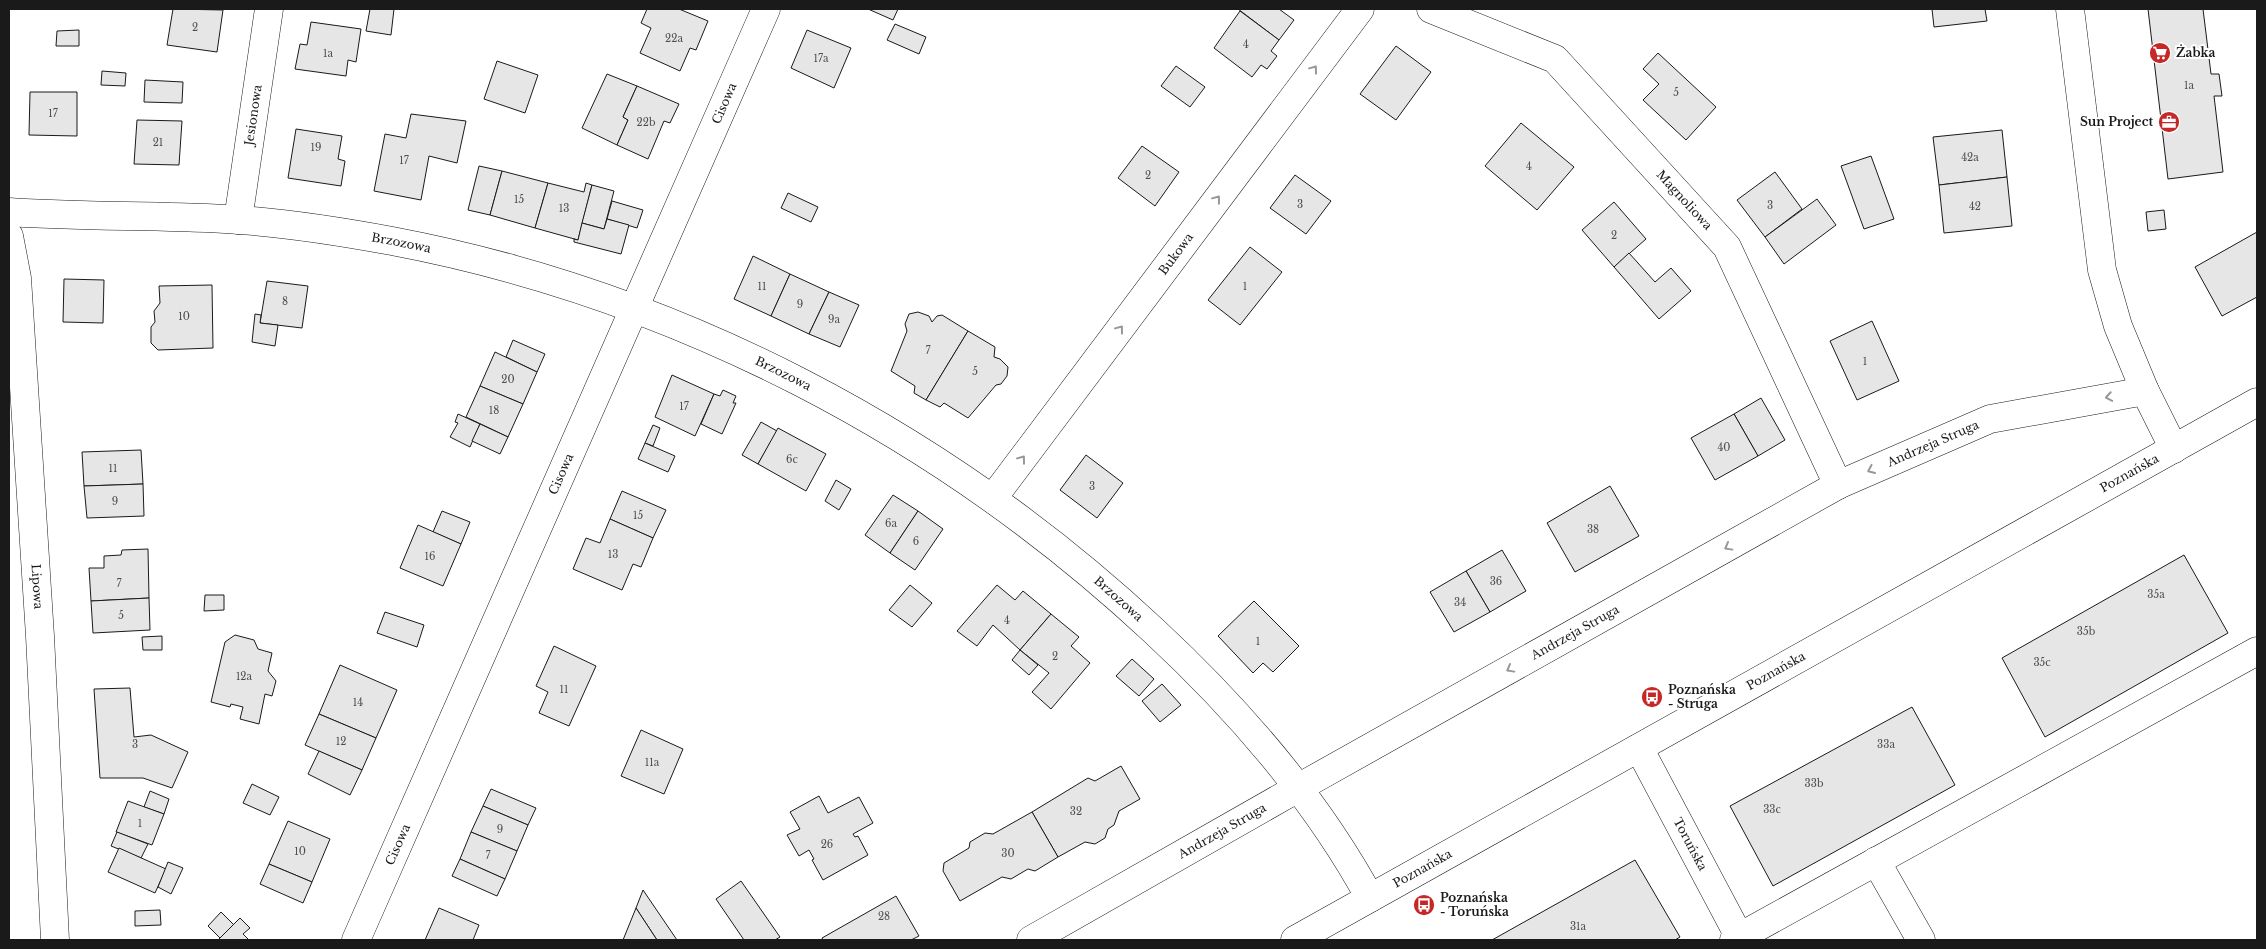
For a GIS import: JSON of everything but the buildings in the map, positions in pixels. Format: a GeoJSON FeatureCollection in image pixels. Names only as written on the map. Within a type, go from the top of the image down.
{"type":"FeatureCollection","features":[{"type":"Feature","properties":{"kind":"street","name":"Jesionowa"},"geometry":{"type":"LineString","coordinates":[[238,220],[269,9]]}},
{"type":"Feature","properties":{"kind":"street","name":"Cisowa"},"geometry":{"type":"LineString","coordinates":[[356,940],[766,9]]}},
{"type":"Feature","properties":{"kind":"street","name":"Bukowa"},"geometry":{"type":"LineString","coordinates":[[993,498],[1360,9]]}},
{"type":"Feature","properties":{"kind":"street","name":"Magnoliowa"},"geometry":{"type":"LineString","coordinates":[[1431,9],[1555,58],[1728,247],[1838,485]]}},
{"type":"Feature","properties":{"kind":"street"},"geometry":{"type":"LineString","coordinates":[[2070,9],[2102,270],[2118,326],[2145,391],[2174,449]]}},
{"type":"Feature","properties":{"kind":"street","name":"Brzozowa"},"geometry":{"type":"LineString","coordinates":[[9,212],[238,220],[333,231],[410,245],[525,273],[633,309],[744,355],[836,400],[915,446],[993,498],[1095,577],[1182,657],[1228,705],[1298,788],[1332,832],[1370,898]]}},
{"type":"Feature","properties":{"kind":"street","name":"Lipowa"},"geometry":{"type":"LineString","coordinates":[[9,236],[17,278],[40,636],[55,940]]}},
{"type":"Feature","properties":{"kind":"street","name":"Andrzeja Struga"},"geometry":{"type":"LineString","coordinates":[[1031,940],[1838,485],[1990,419],[2145,391]]}},
{"type":"Feature","properties":{"kind":"street","name":"Poznańska"},"geometry":{"type":"LineString","coordinates":[[1295,940],[2257,402]]}},
{"type":"Feature","properties":{"kind":"street"},"geometry":{"type":"LineString","coordinates":[[1738,939],[2257,651]]}},
{"type":"Feature","properties":{"kind":"street","name":"Toruńska"},"geometry":{"type":"LineString","coordinates":[[1638,748],[1738,939]]}},
{"type":"Feature","properties":{"kind":"street"},"geometry":{"type":"LineString","coordinates":[[1876,861],[1921,940]]}},
{"type":"Feature","properties":{"kind":"place","name":"Żabka"},"geometry":{"type":"Point","coordinates":[2160,53]}},
{"type":"Feature","properties":{"kind":"place","name":"Sun Project"},"geometry":{"type":"Point","coordinates":[2169,122]}},
{"type":"Feature","properties":{"kind":"place","name":"Poznańska - Struga"},"geometry":{"type":"Point","coordinates":[1652,697]}},
{"type":"Feature","properties":{"kind":"place","name":"Poznańska - Toruńska"},"geometry":{"type":"Point","coordinates":[1424,905]}}]}
